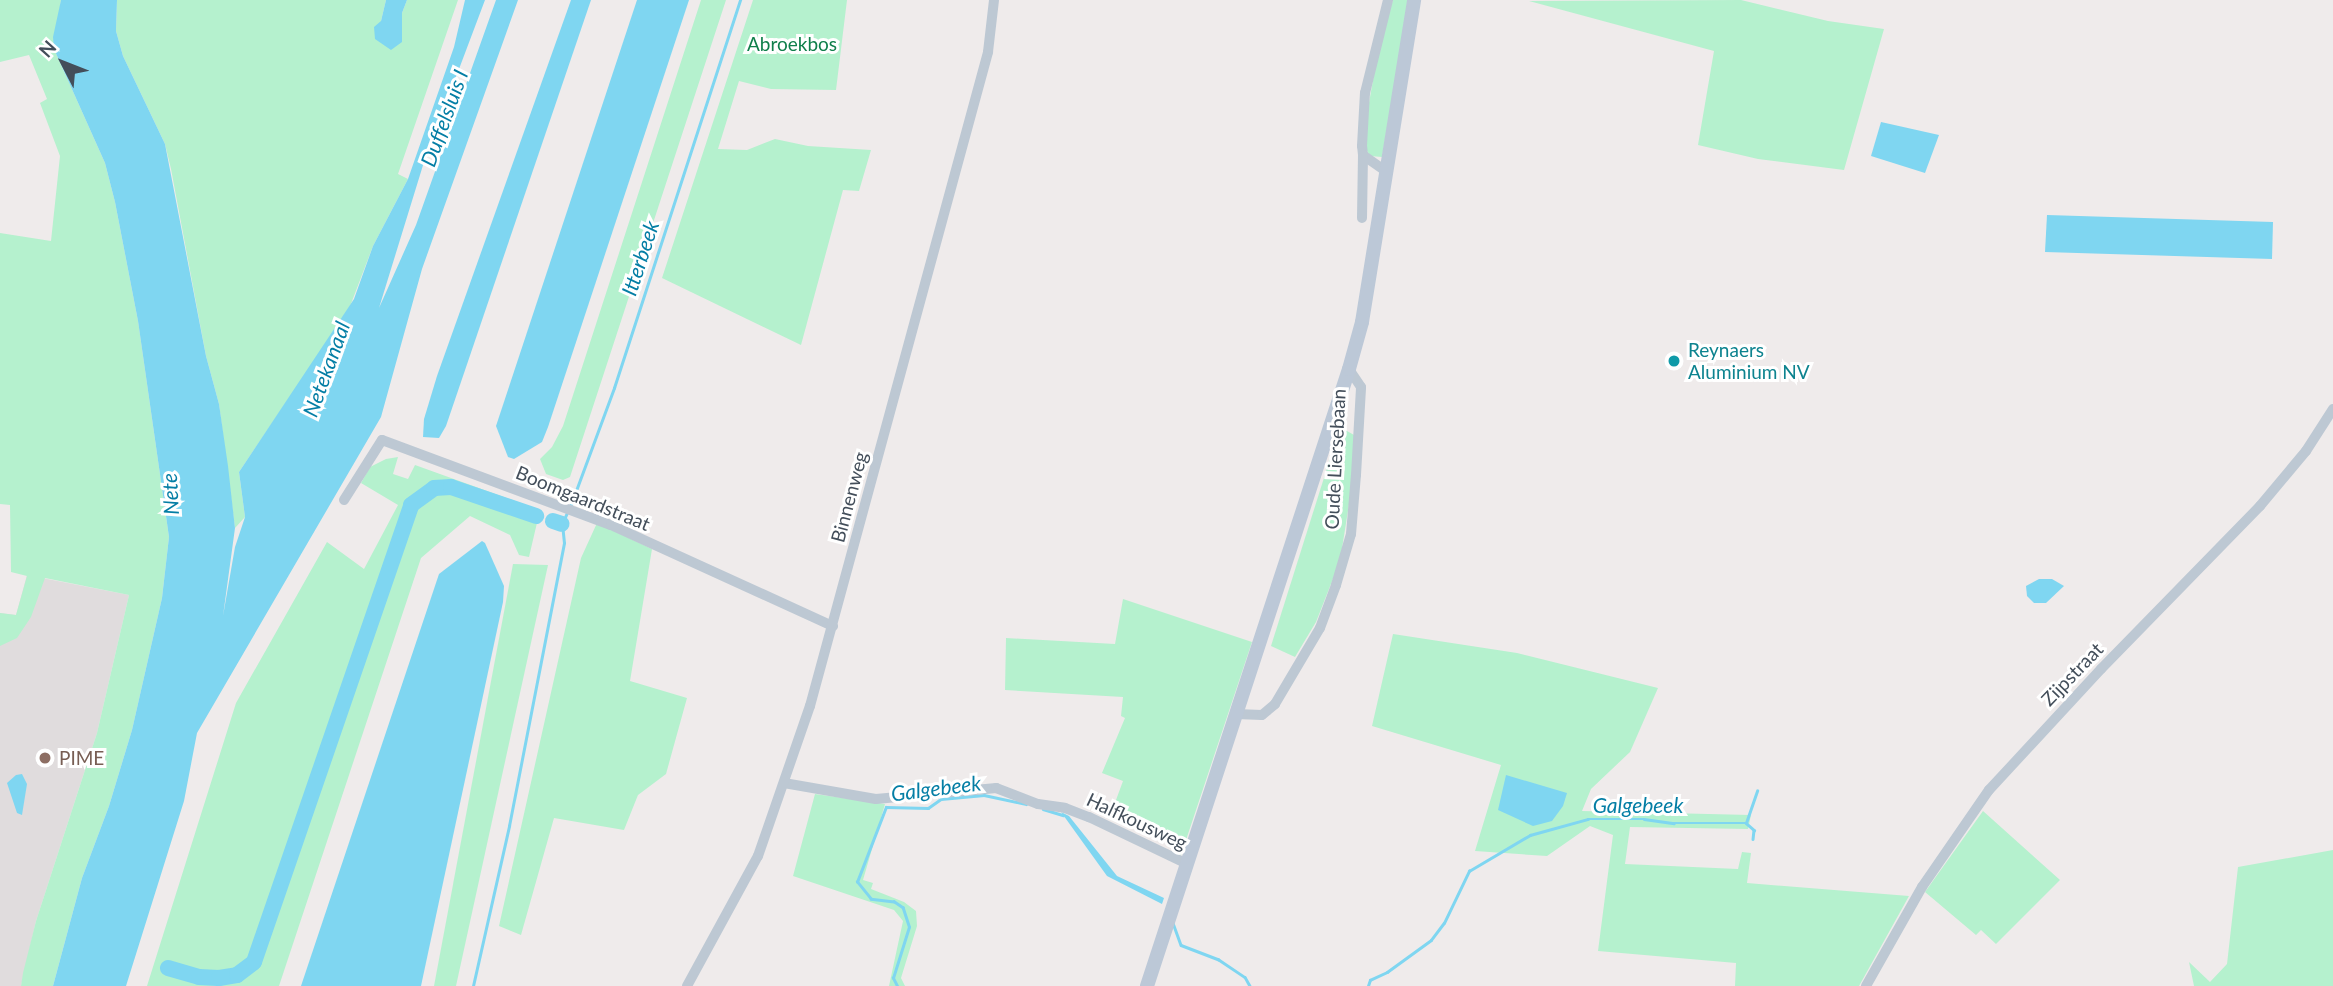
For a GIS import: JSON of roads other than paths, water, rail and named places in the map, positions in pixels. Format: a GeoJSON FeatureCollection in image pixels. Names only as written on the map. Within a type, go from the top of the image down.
{"type":"FeatureCollection","features":[{"type":"Feature","properties":{"kind":"main road","name":"Oude Liersebaan"},"geometry":{"type":"LineString","coordinates":[[1147,986],[1349,369],[1362,321],[1414,0]]}},
{"type":"Feature","properties":{"kind":"street","name":"Binnenweg"},"geometry":{"type":"LineString","coordinates":[[687,986],[758,856],[833,626],[988,52],[994,0]]}},
{"type":"Feature","properties":{"kind":"street"},"geometry":{"type":"LineString","coordinates":[[1362,218],[1365,93],[1388,0]]}},
{"type":"Feature","properties":{"kind":"street"},"geometry":{"type":"LineString","coordinates":[[1363,155],[1387,172]]}},
{"type":"Feature","properties":{"kind":"street","name":"Oude Liersebaan"},"geometry":{"type":"LineString","coordinates":[[1236,714],[1262,715],[1275,704],[1320,628],[1336,585],[1351,534],[1356,475],[1361,387],[1349,369]]}},
{"type":"Feature","properties":{"kind":"street","name":"Zijpstraat"},"geometry":{"type":"LineString","coordinates":[[1866,986],[1922,887],[1989,790],[2268,497],[2306,451],[2333,409]]}},
{"type":"Feature","properties":{"kind":"street","name":"Boomgaardstraat"},"geometry":{"type":"LineString","coordinates":[[344,500],[382,440],[611,525],[833,626]]}},
{"type":"Feature","properties":{"kind":"street","name":"Halfkousweg"},"geometry":{"type":"LineString","coordinates":[[783,783],[876,799],[996,788],[1038,804],[1065,808],[1089,817],[1187,864]]}},
{"type":"Feature","properties":{"kind":"water"},"geometry":{"type":"Polygon","coordinates":[[[61,0],[117,0],[116,31],[123,56],[165,144],[206,356],[219,404],[228,466],[235,528],[223,616],[235,547],[245,517],[239,472],[354,299],[373,246],[408,179],[454,47],[465,0],[485,0],[424,162],[379,308],[416,225],[496,0],[518,0],[422,269],[381,417],[197,733],[184,801],[126,986],[53,986],[82,878],[109,806],[132,730],[162,598],[169,537],[138,321],[115,202],[105,163],[54,49],[53,37],[61,0]]]}},
{"type":"Feature","properties":{"kind":"water"},"geometry":{"type":"Polygon","coordinates":[[[386,0],[407,0],[402,13],[402,42],[391,50],[375,39],[374,27],[381,21],[386,0]]]}},
{"type":"Feature","properties":{"kind":"water"},"geometry":{"type":"Polygon","coordinates":[[[571,0],[591,0],[446,426],[439,438],[423,437],[424,419],[437,376],[571,0]]]}},
{"type":"Feature","properties":{"kind":"water"},"geometry":{"type":"Polygon","coordinates":[[[637,0],[689,0],[548,427],[542,442],[514,459],[508,457],[496,426],[637,0]]]}},
{"type":"Feature","properties":{"kind":"water"},"geometry":{"type":"Polygon","coordinates":[[[1881,122],[1939,135],[1925,173],[1871,156],[1881,122]]]}},
{"type":"Feature","properties":{"kind":"water"},"geometry":{"type":"Polygon","coordinates":[[[2047,215],[2273,222],[2272,259],[2045,252],[2047,215]]]}},
{"type":"Feature","properties":{"kind":"water"},"geometry":{"type":"Polygon","coordinates":[[[482,541],[504,586],[503,602],[421,986],[301,986],[439,574],[482,541]]]}},
{"type":"Feature","properties":{"kind":"water"},"geometry":{"type":"Polygon","coordinates":[[[2039,579],[2052,579],[2064,586],[2046,603],[2034,603],[2027,596],[2026,586],[2039,579]]]}},
{"type":"Feature","properties":{"kind":"water"},"geometry":{"type":"Polygon","coordinates":[[[22,774],[27,784],[22,815],[17,813],[7,783],[16,775],[22,774]]]}},
{"type":"Feature","properties":{"kind":"water"},"geometry":{"type":"Polygon","coordinates":[[[1506,775],[1567,793],[1563,806],[1552,821],[1533,826],[1498,810],[1506,775]]]}},
{"type":"Feature","properties":{"kind":"water"},"geometry":{"type":"Polygon","coordinates":[[[1061,812],[1069,816],[1117,876],[1164,898],[1162,904],[1107,876],[1061,812]]]}},
{"type":"Feature","properties":{"kind":"waterway","name":"Itterbeek"},"geometry":{"type":"LineString","coordinates":[[570,507],[614,388],[740,0]]}},
{"type":"Feature","properties":{"kind":"waterway"},"geometry":{"type":"LineString","coordinates":[[168,968],[199,977],[219,978],[237,975],[254,962],[411,505],[434,488],[451,487],[536,516]]}},
{"type":"Feature","properties":{"kind":"waterway"},"geometry":{"type":"LineString","coordinates":[[473,986],[509,826],[564,543],[562,524],[567,513]]}},
{"type":"Feature","properties":{"kind":"waterway"},"geometry":{"type":"LineString","coordinates":[[553,521],[562,524]]}},
{"type":"Feature","properties":{"kind":"waterway"},"geometry":{"type":"LineString","coordinates":[[1746,823],[1757,791]]}},
{"type":"Feature","properties":{"kind":"waterway","name":"Galgebeek"},"geometry":{"type":"LineString","coordinates":[[897,986],[893,978],[909,927],[903,908],[894,902],[871,899],[857,882],[886,807],[928,808],[941,799],[984,795],[1026,804]]}},
{"type":"Feature","properties":{"kind":"waterway","name":"Galgebeek"},"geometry":{"type":"LineString","coordinates":[[1043,809],[1063,815]]}},
{"type":"Feature","properties":{"kind":"waterway","name":"Galgebeek"},"geometry":{"type":"LineString","coordinates":[[1368,986],[1370,980],[1387,972],[1431,940],[1444,923],[1469,871],[1530,835],[1588,819],[1644,819],[1674,823],[1746,823],[1754,830],[1753,839]]}},
{"type":"Feature","properties":{"kind":"waterway","name":"Galgebeek"},"geometry":{"type":"LineString","coordinates":[[1173,923],[1181,945],[1218,959],[1245,977],[1250,986]]}},
{"type":"Feature","properties":{"kind":"place","name":"Reynaers Aluminium NV"},"geometry":{"type":"Point","coordinates":[1674,361]}},
{"type":"Feature","properties":{"kind":"place","name":"PIME"},"geometry":{"type":"Point","coordinates":[45,758]}},
{"type":"Feature","properties":{"kind":"park label","name":"Abroekbos"},"geometry":{"type":"Point","coordinates":[792,44]}},
{"type":"Feature","properties":{"kind":"water label","name":"Duffelsluis I"},"geometry":{"type":"Point","coordinates":[444,118]}},
{"type":"Feature","properties":{"kind":"water label","name":"Netekanaal"},"geometry":{"type":"Point","coordinates":[326,369]}},
{"type":"Feature","properties":{"kind":"water label","name":"Nete"},"geometry":{"type":"Point","coordinates":[170,494]}}]}
